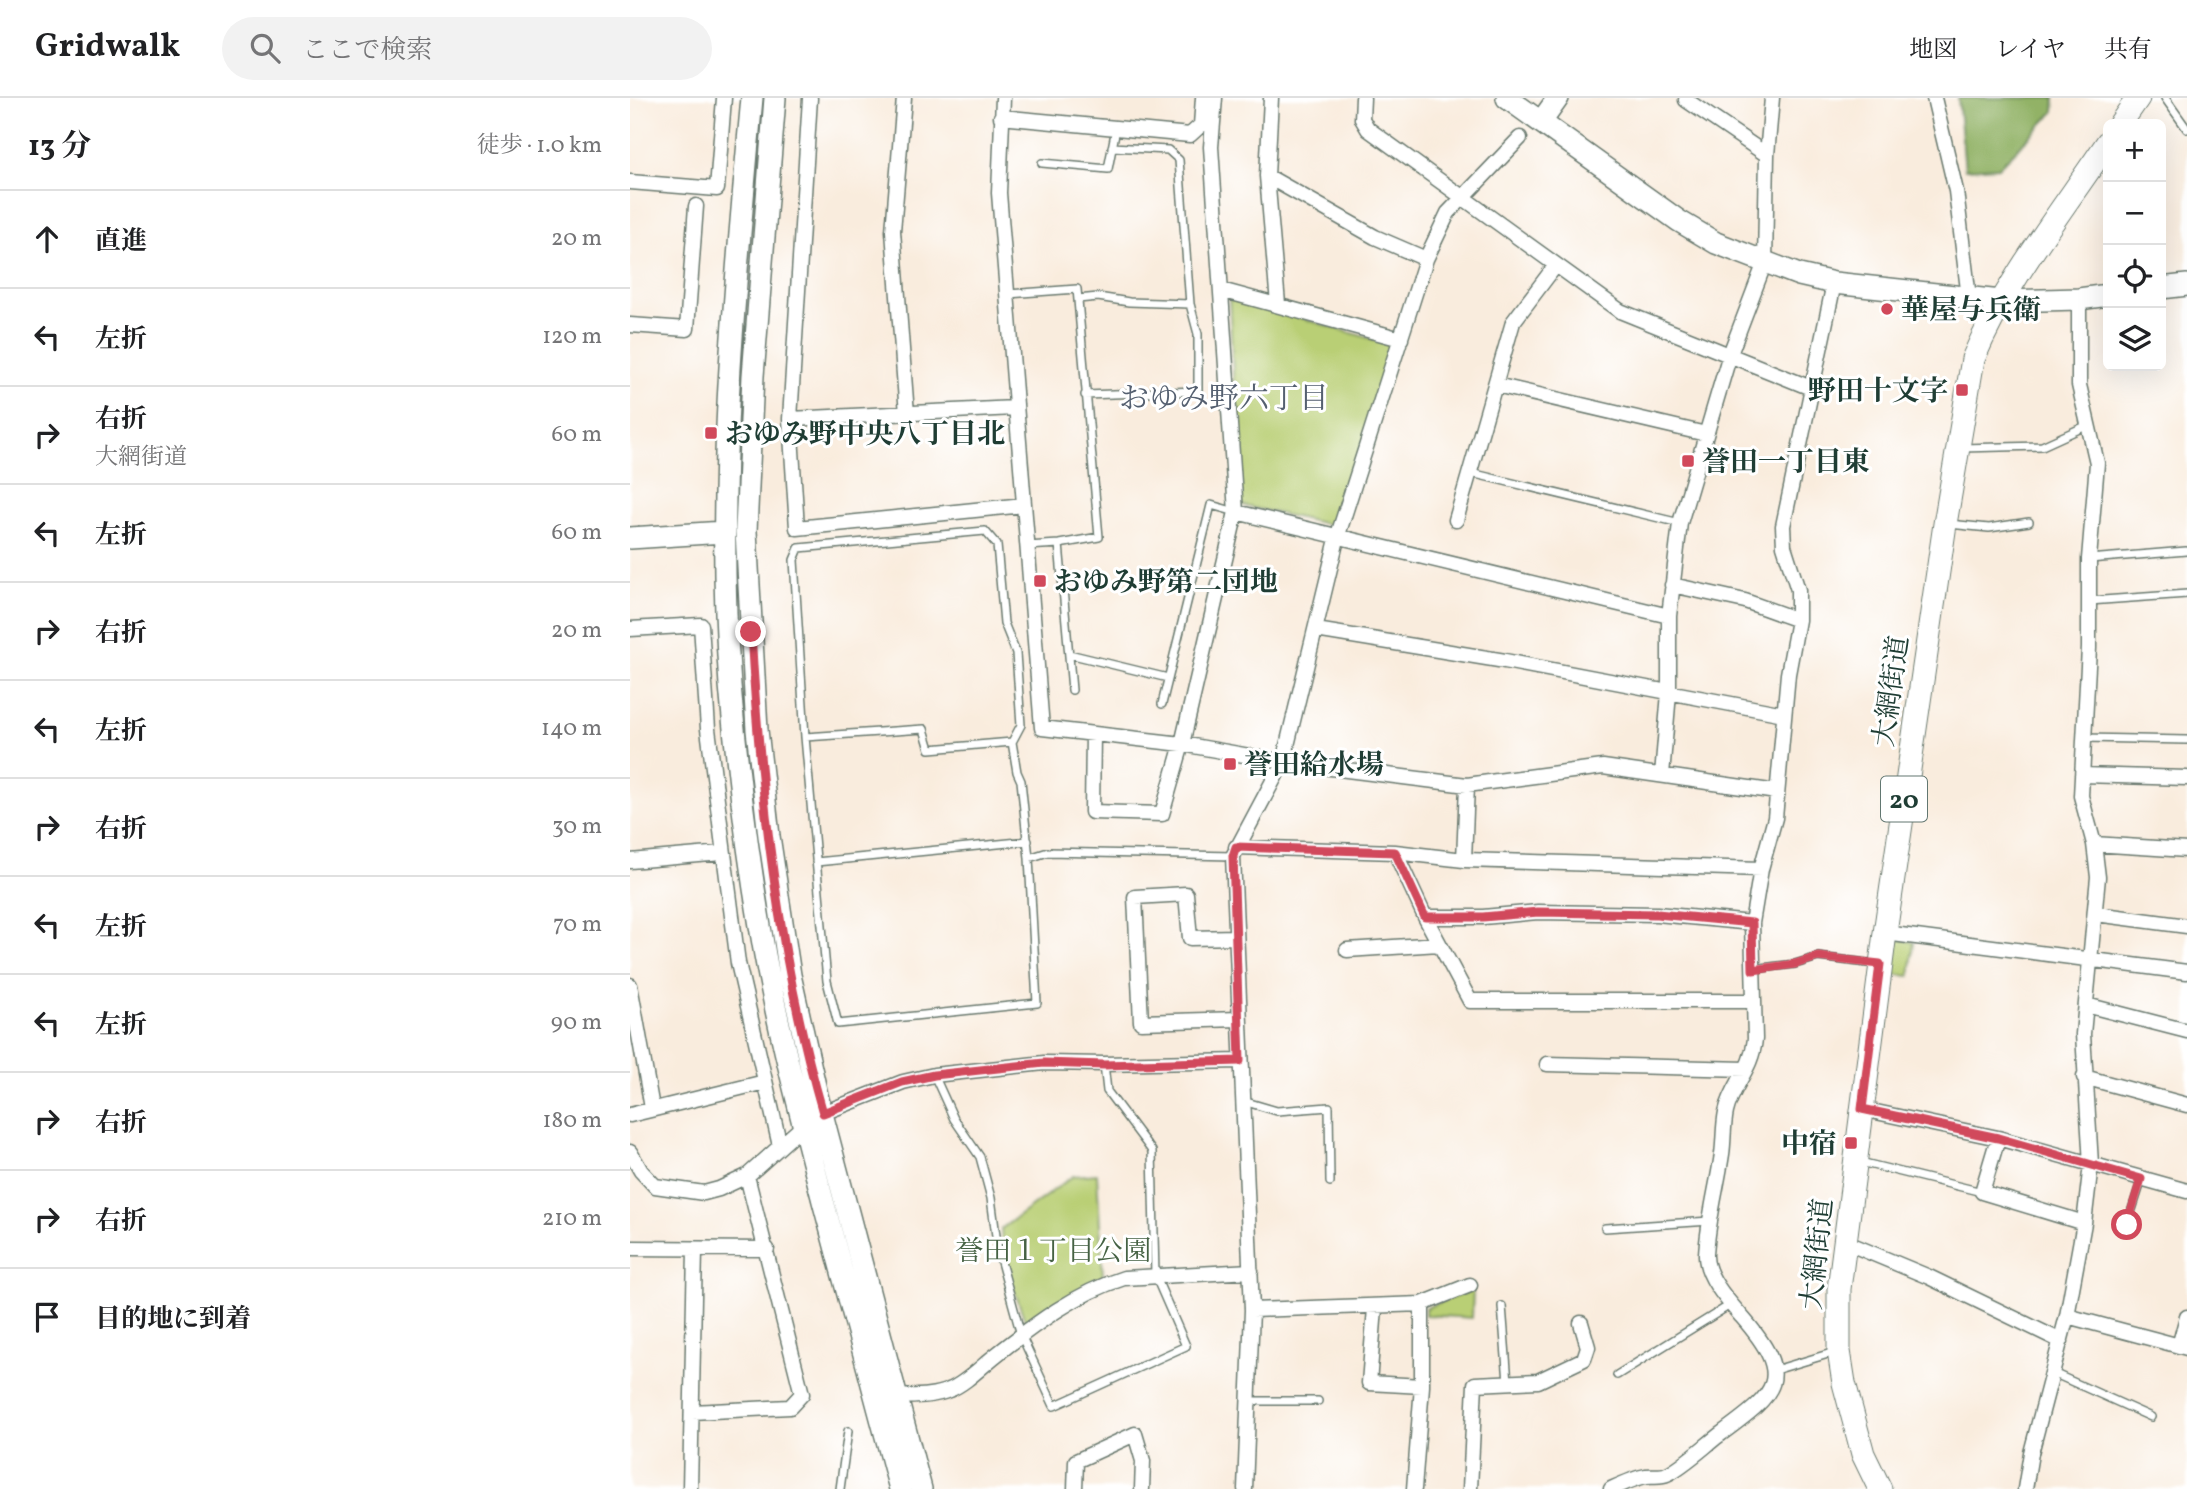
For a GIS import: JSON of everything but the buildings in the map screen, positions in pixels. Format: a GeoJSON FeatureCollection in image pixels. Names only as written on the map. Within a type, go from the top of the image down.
{"type":"FeatureCollection","features":[{"type":"Feature","properties":{"kind":"main road"},"geometry":{"type":"LineString","coordinates":[[2123,119],[2138,98]]}},
{"type":"Feature","properties":{"kind":"main road","name":"大網街道"},"geometry":{"type":"LineString","coordinates":[[1877,1488],[1853,1419],[1839,1351],[1839,1289],[1880,964],[1945,524],[1973,359],[2001,301],[2103,149]]}},
{"type":"Feature","properties":{"kind":"street"},"geometry":{"type":"LineString","coordinates":[[630,182],[717,189],[724,98]]}},
{"type":"Feature","properties":{"kind":"street"},"geometry":{"type":"LineString","coordinates":[[751,98],[730,358],[724,532],[730,683],[747,840],[761,934],[803,1126],[900,1489]]}},
{"type":"Feature","properties":{"kind":"street"},"geometry":{"type":"LineString","coordinates":[[775,98],[752,376],[746,531],[757,730],[769,836],[790,975],[895,1397],[921,1489]]}},
{"type":"Feature","properties":{"kind":"street"},"geometry":{"type":"LineString","coordinates":[[810,98],[790,419],[797,528],[1024,505]]}},
{"type":"Feature","properties":{"kind":"street"},"geometry":{"type":"LineString","coordinates":[[904,98],[893,231],[907,414]]}},
{"type":"Feature","properties":{"kind":"street"},"geometry":{"type":"LineString","coordinates":[[1003,98],[999,193],[1042,728],[1182,744],[1283,762],[1467,785],[1603,767],[1777,792]]}},
{"type":"Feature","properties":{"kind":"street"},"geometry":{"type":"LineString","coordinates":[[1001,117],[1190,135],[1201,125],[1203,98]]}},
{"type":"Feature","properties":{"kind":"street"},"geometry":{"type":"LineString","coordinates":[[1093,734],[1092,812],[1162,814],[1182,744],[1236,512],[1211,147],[1215,98]]}},
{"type":"Feature","properties":{"kind":"street"},"geometry":{"type":"LineString","coordinates":[[1271,98],[1268,176],[1278,304]]}},
{"type":"Feature","properties":{"kind":"street"},"geometry":{"type":"LineString","coordinates":[[1363,98],[1362,119],[1368,129],[1620,311],[1811,388]]}},
{"type":"Feature","properties":{"kind":"street"},"geometry":{"type":"LineString","coordinates":[[1507,98],[1679,221],[1716,243],[1799,275],[1834,282],[2001,301],[2103,296]]}},
{"type":"Feature","properties":{"kind":"street"},"geometry":{"type":"LineString","coordinates":[[1541,122],[1558,98]]}},
{"type":"Feature","properties":{"kind":"street"},"geometry":{"type":"LineString","coordinates":[[1687,98],[1686,100],[1767,155]]}},
{"type":"Feature","properties":{"kind":"street"},"geometry":{"type":"LineString","coordinates":[[1662,775],[1669,693],[1669,616],[1680,523],[1730,354],[1765,262],[1767,155],[1772,98]]}},
{"type":"Feature","properties":{"kind":"street"},"geometry":{"type":"LineString","coordinates":[[1934,98],[1955,191],[1969,298]]}},
{"type":"Feature","properties":{"kind":"street"},"geometry":{"type":"LineString","coordinates":[[1245,1489],[1252,1310],[1240,1061],[1234,852],[1283,762],[1338,535],[1426,259],[1448,213],[1520,138]]}},
{"type":"Feature","properties":{"kind":"street"},"geometry":{"type":"LineString","coordinates":[[1268,176],[1375,237],[1426,259]]}},
{"type":"Feature","properties":{"kind":"street"},"geometry":{"type":"LineString","coordinates":[[630,325],[687,329],[696,206]]}},
{"type":"Feature","properties":{"kind":"street"},"geometry":{"type":"LineString","coordinates":[[1456,520],[1513,322],[1556,265]]}},
{"type":"Feature","properties":{"kind":"street"},"geometry":{"type":"LineString","coordinates":[[1616,1488],[1646,1476],[1666,1475],[1677,1467],[1759,1406],[1771,1390],[1775,1370],[1768,1352],[1755,1332],[1731,1304],[1708,1268],[1706,1257],[1722,1156],[1725,1114],[1753,1056],[1755,1039],[1752,923],[1761,869],[1775,818],[1788,674],[1798,620],[1798,590],[1784,546],[1783,526],[1834,282]]}},
{"type":"Feature","properties":{"kind":"street"},"geometry":{"type":"LineString","coordinates":[[2166,287],[2187,285]]}},
{"type":"Feature","properties":{"kind":"street"},"geometry":{"type":"LineString","coordinates":[[1221,290],[1401,338]]}},
{"type":"Feature","properties":{"kind":"street"},"geometry":{"type":"LineString","coordinates":[[2025,1489],[2031,1453],[2067,1316],[2084,1223],[2091,1164],[2083,1034],[2098,877],[2094,844],[2081,796],[2089,648],[2089,559],[2097,463],[2080,385],[2079,299]]}},
{"type":"Feature","properties":{"kind":"street"},"geometry":{"type":"LineString","coordinates":[[1496,385],[1706,434]]}},
{"type":"Feature","properties":{"kind":"street"},"geometry":{"type":"LineString","coordinates":[[790,419],[1015,408]]}},
{"type":"Feature","properties":{"kind":"street"},"geometry":{"type":"LineString","coordinates":[[1236,512],[1669,616]]}},
{"type":"Feature","properties":{"kind":"street"},"geometry":{"type":"LineString","coordinates":[[630,538],[724,532]]}},
{"type":"Feature","properties":{"kind":"street"},"geometry":{"type":"LineString","coordinates":[[1672,585],[1745,601],[1798,620]]}},
{"type":"Feature","properties":{"kind":"street"},"geometry":{"type":"LineString","coordinates":[[630,629],[701,625],[708,729],[738,963],[780,1146]]}},
{"type":"Feature","properties":{"kind":"street"},"geometry":{"type":"LineString","coordinates":[[1316,630],[1506,661],[1784,714]]}},
{"type":"Feature","properties":{"kind":"street"},"geometry":{"type":"LineString","coordinates":[[2082,775],[2187,778]]}},
{"type":"Feature","properties":{"kind":"street"},"geometry":{"type":"LineString","coordinates":[[1464,860],[1467,785]]}},
{"type":"Feature","properties":{"kind":"street"},"geometry":{"type":"LineString","coordinates":[[2094,844],[2187,850]]}},
{"type":"Feature","properties":{"kind":"street"},"geometry":{"type":"LineString","coordinates":[[1234,852],[1395,852],[1464,860],[1761,869]]}},
{"type":"Feature","properties":{"kind":"street"},"geometry":{"type":"LineString","coordinates":[[1395,852],[1425,917],[1470,1001],[1753,1000]]}},
{"type":"Feature","properties":{"kind":"street"},"geometry":{"type":"LineString","coordinates":[[630,862],[722,853]]}},
{"type":"Feature","properties":{"kind":"street"},"geometry":{"type":"LineString","coordinates":[[1236,937],[1190,939],[1186,894],[1135,897],[1141,1022],[1239,1019]]}},
{"type":"Feature","properties":{"kind":"street"},"geometry":{"type":"LineString","coordinates":[[1425,917],[1483,917],[1538,912],[1657,914],[1752,923]]}},
{"type":"Feature","properties":{"kind":"street"},"geometry":{"type":"LineString","coordinates":[[2096,914],[2187,926]]}},
{"type":"Feature","properties":{"kind":"street"},"geometry":{"type":"LineString","coordinates":[[1885,933],[2187,972]]}},
{"type":"Feature","properties":{"kind":"street"},"geometry":{"type":"LineString","coordinates":[[1347,950],[1439,944]]}},
{"type":"Feature","properties":{"kind":"street"},"geometry":{"type":"LineString","coordinates":[[630,985],[652,1108]]}},
{"type":"Feature","properties":{"kind":"street"},"geometry":{"type":"LineString","coordinates":[[2086,1005],[2187,1031]]}},
{"type":"Feature","properties":{"kind":"street"},"geometry":{"type":"LineString","coordinates":[[630,1152],[641,1171],[655,1186],[704,1193],[719,1189],[747,1175],[803,1126],[823,1113],[902,1082],[934,1075],[1044,1063],[1104,1065],[1240,1061]]}},
{"type":"Feature","properties":{"kind":"street"},"geometry":{"type":"LineString","coordinates":[[1547,1064],[1746,1069]]}},
{"type":"Feature","properties":{"kind":"street"},"geometry":{"type":"LineString","coordinates":[[2084,1077],[2187,1105]]}},
{"type":"Feature","properties":{"kind":"street"},"geometry":{"type":"LineString","coordinates":[[630,1115],[765,1082]]}},
{"type":"Feature","properties":{"kind":"street"},"geometry":{"type":"LineString","coordinates":[[1862,1109],[1998,1138],[2187,1191]]}},
{"type":"Feature","properties":{"kind":"street"},"geometry":{"type":"LineString","coordinates":[[1998,1138],[1982,1192],[2084,1223]]}},
{"type":"Feature","properties":{"kind":"street"},"geometry":{"type":"LineString","coordinates":[[692,1412],[790,1407],[802,1394],[747,1175]]}},
{"type":"Feature","properties":{"kind":"street"},"geometry":{"type":"LineString","coordinates":[[1845,1242],[1929,1277],[2061,1341]]}},
{"type":"Feature","properties":{"kind":"street"},"geometry":{"type":"LineString","coordinates":[[630,1248],[767,1250]]}},
{"type":"Feature","properties":{"kind":"street"},"geometry":{"type":"LineString","coordinates":[[690,1489],[695,1250]]}},
{"type":"Feature","properties":{"kind":"street"},"geometry":{"type":"LineString","coordinates":[[895,1397],[930,1395],[950,1390],[1021,1335],[1090,1290],[1124,1278],[1251,1271]]}},
{"type":"Feature","properties":{"kind":"street"},"geometry":{"type":"LineString","coordinates":[[1252,1310],[1375,1308],[1422,1304],[1470,1284]]}},
{"type":"Feature","properties":{"kind":"street"},"geometry":{"type":"LineString","coordinates":[[1414,1489],[1422,1386],[1422,1304]]}},
{"type":"Feature","properties":{"kind":"street"},"geometry":{"type":"LineString","coordinates":[[1375,1308],[1369,1383],[1422,1386]]}},
{"type":"Feature","properties":{"kind":"street"},"geometry":{"type":"LineString","coordinates":[[2067,1316],[2183,1347],[2187,1317]]}},
{"type":"Feature","properties":{"kind":"street"},"geometry":{"type":"LineString","coordinates":[[1470,1489],[1475,1384],[1538,1381],[1584,1359],[1588,1347],[1581,1323]]}},
{"type":"Feature","properties":{"kind":"street"},"geometry":{"type":"LineString","coordinates":[[1075,1489],[1076,1461],[1135,1434],[1143,1461],[1142,1489]]}},
{"type":"Feature","properties":{"kind":"lane"},"geometry":{"type":"LineString","coordinates":[[2165,98],[2187,129]]}},
{"type":"Feature","properties":{"kind":"lane"},"geometry":{"type":"LineString","coordinates":[[1042,163],[1108,169],[1116,128]]}},
{"type":"Feature","properties":{"kind":"lane"},"geometry":{"type":"LineString","coordinates":[[1085,395],[1198,391],[1198,334],[1190,304],[1179,160],[1168,150],[1112,147]]}},
{"type":"Feature","properties":{"kind":"lane"},"geometry":{"type":"LineString","coordinates":[[1007,294],[1077,289],[1099,537],[1027,546]]}},
{"type":"Feature","properties":{"kind":"lane"},"geometry":{"type":"LineString","coordinates":[[1078,299],[1098,297],[1129,302],[1190,304]]}},
{"type":"Feature","properties":{"kind":"lane"},"geometry":{"type":"LineString","coordinates":[[1959,448],[2042,446],[2088,424]]}},
{"type":"Feature","properties":{"kind":"lane"},"geometry":{"type":"LineString","coordinates":[[1471,472],[1680,523]]}},
{"type":"Feature","properties":{"kind":"lane"},"geometry":{"type":"LineString","coordinates":[[1162,704],[1211,505],[1236,512]]}},
{"type":"Feature","properties":{"kind":"lane"},"geometry":{"type":"LineString","coordinates":[[1945,524],[1989,528],[2029,522]]}},
{"type":"Feature","properties":{"kind":"lane"},"geometry":{"type":"LineString","coordinates":[[985,531],[998,545],[1004,623],[1016,653],[1021,725],[1012,742],[1021,780],[1028,841],[1037,1003],[838,1024],[827,981],[805,737],[794,560],[799,548],[985,531]]}},
{"type":"Feature","properties":{"kind":"lane"},"geometry":{"type":"LineString","coordinates":[[1059,544],[1072,690]]}},
{"type":"Feature","properties":{"kind":"lane"},"geometry":{"type":"LineString","coordinates":[[2089,559],[2186,551]]}},
{"type":"Feature","properties":{"kind":"lane"},"geometry":{"type":"LineString","coordinates":[[2089,601],[2187,594]]}},
{"type":"Feature","properties":{"kind":"lane"},"geometry":{"type":"LineString","coordinates":[[1069,654],[1168,678]]}},
{"type":"Feature","properties":{"kind":"lane"},"geometry":{"type":"LineString","coordinates":[[805,737],[924,729],[930,748],[1012,742]]}},
{"type":"Feature","properties":{"kind":"lane"},"geometry":{"type":"LineString","coordinates":[[2085,738],[2187,740]]}},
{"type":"Feature","properties":{"kind":"lane"},"geometry":{"type":"LineString","coordinates":[[816,862],[1028,841]]}},
{"type":"Feature","properties":{"kind":"lane"},"geometry":{"type":"LineString","coordinates":[[1029,858],[1048,852],[1234,852]]}},
{"type":"Feature","properties":{"kind":"lane"},"geometry":{"type":"LineString","coordinates":[[1753,970],[1795,964],[1818,957],[1880,964]]}},
{"type":"Feature","properties":{"kind":"lane"},"geometry":{"type":"LineString","coordinates":[[934,1075],[954,1119],[980,1157],[991,1198],[998,1251],[1021,1335],[1054,1406],[1186,1346],[1155,1276],[1152,1152],[1107,1091],[1104,1065]]}},
{"type":"Feature","properties":{"kind":"lane"},"geometry":{"type":"LineString","coordinates":[[1242,1100],[1278,1111],[1329,1107],[1330,1182]]}},
{"type":"Feature","properties":{"kind":"lane"},"geometry":{"type":"LineString","coordinates":[[1856,1161],[1982,1192]]}},
{"type":"Feature","properties":{"kind":"lane"},"geometry":{"type":"LineString","coordinates":[[2127,1225],[2141,1179]]}},
{"type":"Feature","properties":{"kind":"lane"},"geometry":{"type":"LineString","coordinates":[[1605,1228],[1710,1221]]}},
{"type":"Feature","properties":{"kind":"lane"},"geometry":{"type":"LineString","coordinates":[[1617,1375],[1731,1304]]}},
{"type":"Feature","properties":{"kind":"lane"},"geometry":{"type":"LineString","coordinates":[[1502,1306],[1508,1382]]}},
{"type":"Feature","properties":{"kind":"lane"},"geometry":{"type":"LineString","coordinates":[[1775,1370],[1839,1351]]}},
{"type":"Feature","properties":{"kind":"lane"},"geometry":{"type":"LineString","coordinates":[[2053,1373],[2151,1418]]}},
{"type":"Feature","properties":{"kind":"lane"},"geometry":{"type":"LineString","coordinates":[[1250,1401],[1318,1401]]}},
{"type":"Feature","properties":{"kind":"lane"},"geometry":{"type":"LineString","coordinates":[[839,1489],[848,1431]]}},
{"type":"Feature","properties":{"kind":"green space"},"geometry":{"type":"Polygon","coordinates":[[[1958,98],[2055,98],[2054,112],[1999,167],[1965,169],[1958,98]]]}},
{"type":"Feature","properties":{"kind":"green space"},"geometry":{"type":"Polygon","coordinates":[[[1229,297],[1396,346],[1336,526],[1240,505],[1229,297]]]}},
{"type":"Feature","properties":{"kind":"green space"},"geometry":{"type":"Polygon","coordinates":[[[1897,939],[1914,942],[1910,976],[1889,974],[1892,942],[1897,939]]]}},
{"type":"Feature","properties":{"kind":"green space","name":"誉田１丁目公園"},"geometry":{"type":"Polygon","coordinates":[[[1097,1174],[1103,1277],[1026,1324],[1003,1257],[1001,1229],[1073,1176],[1097,1174]]]}},
{"type":"Feature","properties":{"kind":"green space"},"geometry":{"type":"Polygon","coordinates":[[[1473,1290],[1472,1318],[1425,1315],[1425,1308],[1473,1290]]]}},
{"type":"Feature","properties":{"kind":"place","name":"華屋与兵衛"},"geometry":{"type":"Point","coordinates":[1887,309]}},
{"type":"Feature","properties":{"kind":"place","name":"野田十文字"},"geometry":{"type":"Point","coordinates":[1962,390]}},
{"type":"Feature","properties":{"kind":"place","name":"おゆみ野中央八丁目北"},"geometry":{"type":"Point","coordinates":[711,433]}},
{"type":"Feature","properties":{"kind":"place","name":"誉田一丁目東"},"geometry":{"type":"Point","coordinates":[1688,461]}},
{"type":"Feature","properties":{"kind":"place","name":"おゆみ野第二団地"},"geometry":{"type":"Point","coordinates":[1040,581]}},
{"type":"Feature","properties":{"kind":"place","name":"誉田給水場"},"geometry":{"type":"Point","coordinates":[1230,764]}},
{"type":"Feature","properties":{"kind":"place","name":"中宿"},"geometry":{"type":"Point","coordinates":[1851,1143]}},
{"type":"Feature","properties":{"kind":"district","name":"おゆみ野六丁目"},"geometry":{"type":"Point","coordinates":[1224,398]}},
{"type":"Feature","properties":{"kind":"route"},"geometry":{"type":"LineString","coordinates":[[751,632],[757,730],[769,836],[790,975],[823,1113],[902,1082],[934,1075],[1044,1063],[1104,1065],[1240,1061],[1233,856],[1236,847],[1395,852],[1425,917],[1483,917],[1538,912],[1657,914],[1752,923],[1753,970],[1795,964],[1818,957],[1880,964],[1862,1109],[1998,1138],[2141,1179],[2127,1225]]}}]}
